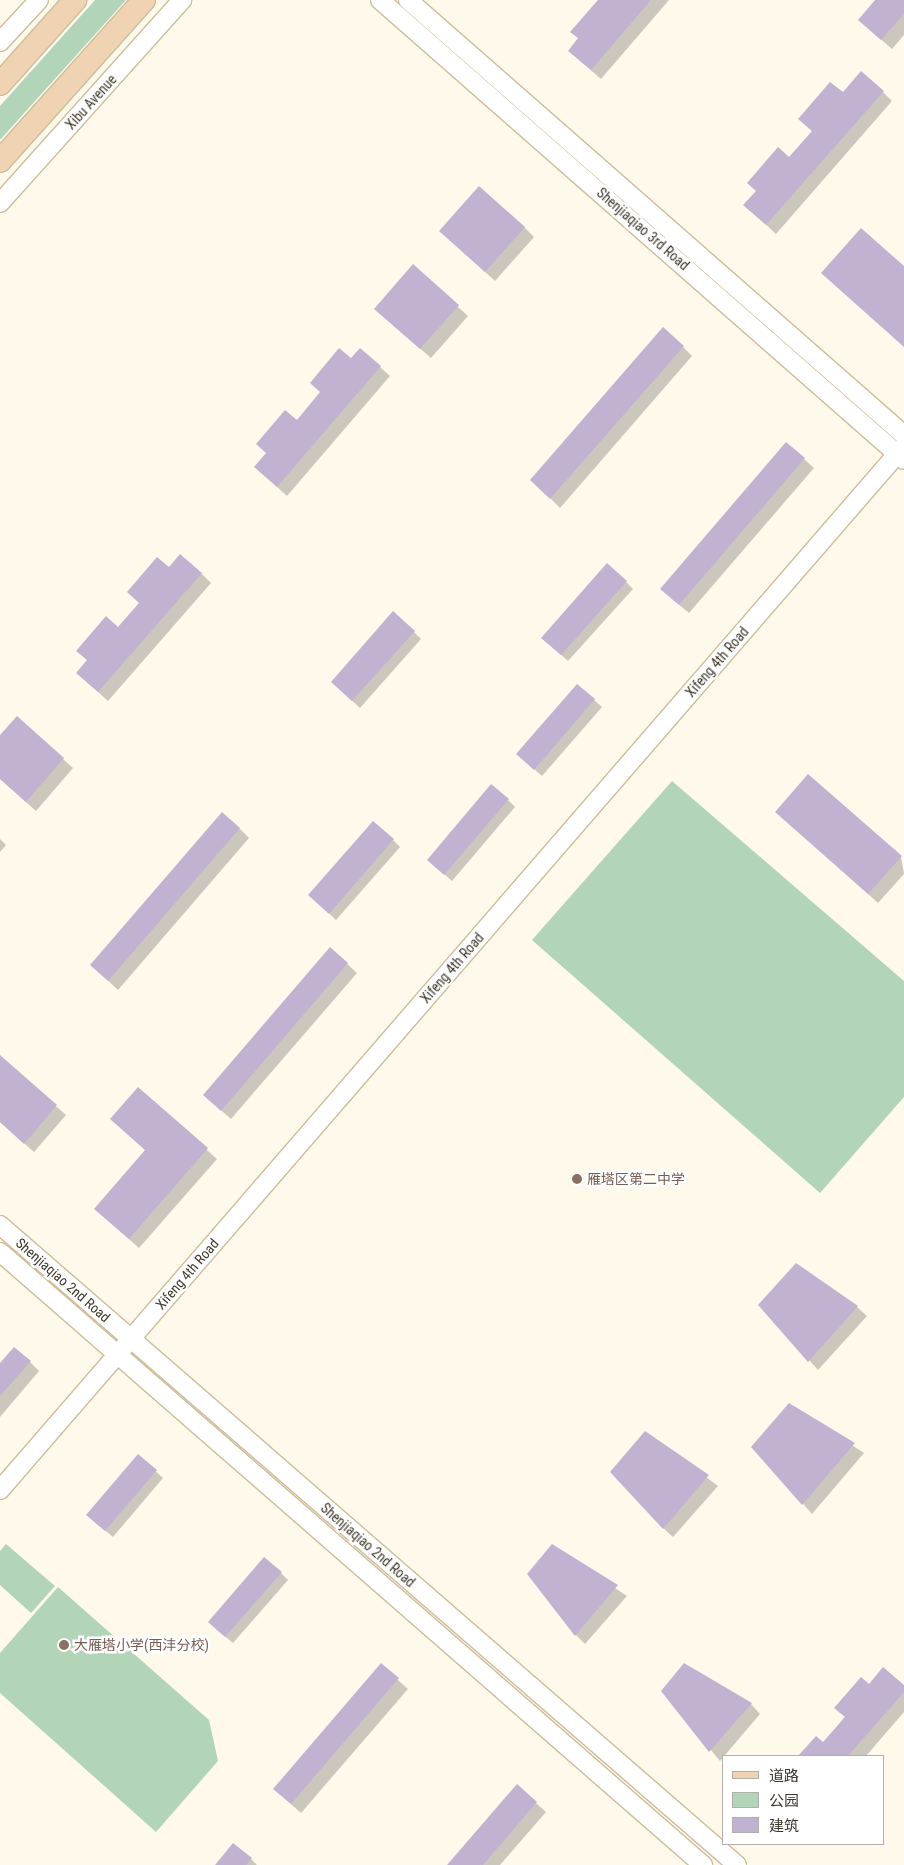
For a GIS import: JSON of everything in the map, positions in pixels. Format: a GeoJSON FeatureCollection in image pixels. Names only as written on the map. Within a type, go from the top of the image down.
{"type":"FeatureCollection","features":[{"type":"Feature","properties":{"kind":"main road"},"geometry":{"type":"LineString","coordinates":[[0,84],[75,0]]}},
{"type":"Feature","properties":{"kind":"main road","name":"Xibu Avenue"},"geometry":{"type":"LineString","coordinates":[[0,161],[144,0]]}},
{"type":"Feature","properties":{"kind":"street"},"geometry":{"type":"LineString","coordinates":[[0,42],[39,0]]}},
{"type":"Feature","properties":{"kind":"street","name":"Xibu Avenue"},"geometry":{"type":"LineString","coordinates":[[0,203],[182,0]]}},
{"type":"Feature","properties":{"kind":"street","name":"Shenjiaqiao 3rd Road"},"geometry":{"type":"LineString","coordinates":[[380,0],[902,453]]}},
{"type":"Feature","properties":{"kind":"street","name":"Shenjiaqiao 3rd Road"},"geometry":{"type":"LineString","coordinates":[[408,0],[904,435]]}},
{"type":"Feature","properties":{"kind":"street","name":"Xifeng 4th Road"},"geometry":{"type":"LineString","coordinates":[[0,1490],[902,453]]}},
{"type":"Feature","properties":{"kind":"street","name":"Shenjiaqiao 2nd Road"},"geometry":{"type":"LineString","coordinates":[[0,1225],[737,1865]]}},
{"type":"Feature","properties":{"kind":"street","name":"Shenjiaqiao 2nd Road"},"geometry":{"type":"LineString","coordinates":[[0,1252],[703,1865]]}},
{"type":"Feature","properties":{"kind":"green space"},"geometry":{"type":"Polygon","coordinates":[[[95,0],[126,0],[0,140],[0,106],[95,0]]]}},
{"type":"Feature","properties":{"kind":"green space"},"geometry":{"type":"Polygon","coordinates":[[[672,781],[904,981],[904,1097],[820,1193],[532,940],[672,781]]]}},
{"type":"Feature","properties":{"kind":"green space"},"geometry":{"type":"Polygon","coordinates":[[[6,1544],[55,1586],[31,1613],[0,1585],[0,1551],[6,1544]]]}},
{"type":"Feature","properties":{"kind":"green space"},"geometry":{"type":"Polygon","coordinates":[[[58,1587],[209,1720],[218,1761],[156,1832],[0,1693],[0,1653],[58,1587]]]}},
{"type":"Feature","properties":{"kind":"building"},"geometry":{"type":"Polygon","coordinates":[[[598,0],[651,0],[591,70],[568,51],[578,38],[570,32],[598,0]]]}},
{"type":"Feature","properties":{"kind":"building"},"geometry":{"type":"Polygon","coordinates":[[[875,0],[904,0],[904,14],[881,40],[858,20],[875,0]]]}},
{"type":"Feature","properties":{"kind":"building"},"geometry":{"type":"Polygon","coordinates":[[[861,71],[884,91],[766,225],[743,205],[756,191],[747,183],[778,147],[789,157],[812,131],[798,119],[830,82],[843,92],[861,71]]]}},
{"type":"Feature","properties":{"kind":"building"},"geometry":{"type":"Polygon","coordinates":[[[479,186],[525,227],[485,272],[439,231],[479,186]]]}},
{"type":"Feature","properties":{"kind":"building"},"geometry":{"type":"Polygon","coordinates":[[[861,228],[904,266],[904,347],[821,273],[861,228]]]}},
{"type":"Feature","properties":{"kind":"building"},"geometry":{"type":"Polygon","coordinates":[[[413,264],[459,305],[420,349],[374,309],[413,264]]]}},
{"type":"Feature","properties":{"kind":"building"},"geometry":{"type":"Polygon","coordinates":[[[663,327],[684,346],[550,499],[530,480],[663,327]]]}},
{"type":"Feature","properties":{"kind":"building"},"geometry":{"type":"Polygon","coordinates":[[[339,348],[351,358],[360,348],[381,366],[277,487],[254,467],[266,453],[256,444],[285,410],[297,420],[320,392],[310,383],[339,348]]]}},
{"type":"Feature","properties":{"kind":"building"},"geometry":{"type":"Polygon","coordinates":[[[786,442],[805,458],[679,605],[660,589],[786,442]]]}},
{"type":"Feature","properties":{"kind":"building"},"geometry":{"type":"Polygon","coordinates":[[[180,554],[202,573],[98,692],[76,673],[87,660],[76,651],[106,616],[118,627],[139,603],[127,592],[157,557],[169,567],[180,554]]]}},
{"type":"Feature","properties":{"kind":"building"},"geometry":{"type":"Polygon","coordinates":[[[607,563],[627,581],[561,655],[541,638],[607,563]]]}},
{"type":"Feature","properties":{"kind":"building"},"geometry":{"type":"Polygon","coordinates":[[[393,611],[415,631],[352,701],[331,682],[393,611]]]}},
{"type":"Feature","properties":{"kind":"building"},"geometry":{"type":"Polygon","coordinates":[[[577,684],[595,699],[534,770],[516,754],[577,684]]]}},
{"type":"Feature","properties":{"kind":"building"},"geometry":{"type":"Polygon","coordinates":[[[17,716],[64,758],[26,802],[0,779],[0,735],[17,716]]]}},
{"type":"Feature","properties":{"kind":"building"},"geometry":{"type":"Polygon","coordinates":[[[808,774],[902,856],[868,894],[775,812],[808,774]]]}},
{"type":"Feature","properties":{"kind":"building"},"geometry":{"type":"Polygon","coordinates":[[[491,784],[509,799],[444,875],[427,860],[491,784]]]}},
{"type":"Feature","properties":{"kind":"building"},"geometry":{"type":"Polygon","coordinates":[[[222,812],[240,828],[108,981],[90,965],[222,812]]]}},
{"type":"Feature","properties":{"kind":"building"},"geometry":{"type":"Polygon","coordinates":[[[373,821],[394,839],[329,914],[308,895],[373,821]]]}},
{"type":"Feature","properties":{"kind":"building"},"geometry":{"type":"Polygon","coordinates":[[[330,947],[348,963],[221,1111],[203,1095],[330,947]]]}},
{"type":"Feature","properties":{"kind":"building"},"geometry":{"type":"Polygon","coordinates":[[[0,1055],[57,1105],[24,1144],[0,1122],[0,1055]]]}},
{"type":"Feature","properties":{"kind":"building"},"geometry":{"type":"Polygon","coordinates":[[[138,1087],[208,1148],[129,1239],[94,1209],[145,1150],[110,1119],[138,1087]]]}},
{"type":"Feature","properties":{"kind":"building"},"geometry":{"type":"Polygon","coordinates":[[[796,1263],[858,1306],[808,1362],[758,1305],[796,1263]]]}},
{"type":"Feature","properties":{"kind":"building"},"geometry":{"type":"Polygon","coordinates":[[[14,1347],[31,1361],[0,1396],[0,1363],[14,1347]]]}},
{"type":"Feature","properties":{"kind":"building"},"geometry":{"type":"Polygon","coordinates":[[[789,1403],[855,1443],[802,1505],[751,1447],[789,1403]]]}},
{"type":"Feature","properties":{"kind":"building"},"geometry":{"type":"Polygon","coordinates":[[[645,1431],[709,1475],[663,1529],[610,1472],[645,1431]]]}},
{"type":"Feature","properties":{"kind":"building"},"geometry":{"type":"Polygon","coordinates":[[[138,1454],[157,1470],[105,1531],[86,1515],[138,1454]]]}},
{"type":"Feature","properties":{"kind":"building"},"geometry":{"type":"Polygon","coordinates":[[[552,1544],[618,1585],[575,1636],[527,1574],[552,1544]]]}},
{"type":"Feature","properties":{"kind":"building"},"geometry":{"type":"Polygon","coordinates":[[[264,1557],[282,1572],[225,1637],[208,1622],[264,1557]]]}},
{"type":"Feature","properties":{"kind":"building"},"geometry":{"type":"Polygon","coordinates":[[[381,1663],[399,1678],[291,1804],[273,1789],[381,1663]]]}},
{"type":"Feature","properties":{"kind":"building"},"geometry":{"type":"Polygon","coordinates":[[[684,1663],[752,1703],[709,1752],[661,1691],[684,1663]]]}},
{"type":"Feature","properties":{"kind":"building"},"geometry":{"type":"Polygon","coordinates":[[[883,1667],[904,1685],[904,1692],[849,1755],[799,1755],[816,1736],[823,1742],[845,1717],[834,1708],[861,1677],[869,1684],[883,1667]]]}},
{"type":"Feature","properties":{"kind":"building"},"geometry":{"type":"Polygon","coordinates":[[[517,1784],[537,1802],[483,1865],[447,1865],[517,1784]]]}},
{"type":"Feature","properties":{"kind":"building"},"geometry":{"type":"Polygon","coordinates":[[[233,1843],[252,1858],[246,1865],[215,1865],[233,1843]]]}},
{"type":"Feature","properties":{"kind":"place","name":"雁塔区第二中学"},"geometry":{"type":"Point","coordinates":[577,1179]}},
{"type":"Feature","properties":{"kind":"place","name":"大雁塔小学(西沣分校)"},"geometry":{"type":"Point","coordinates":[64,1645]}}]}
